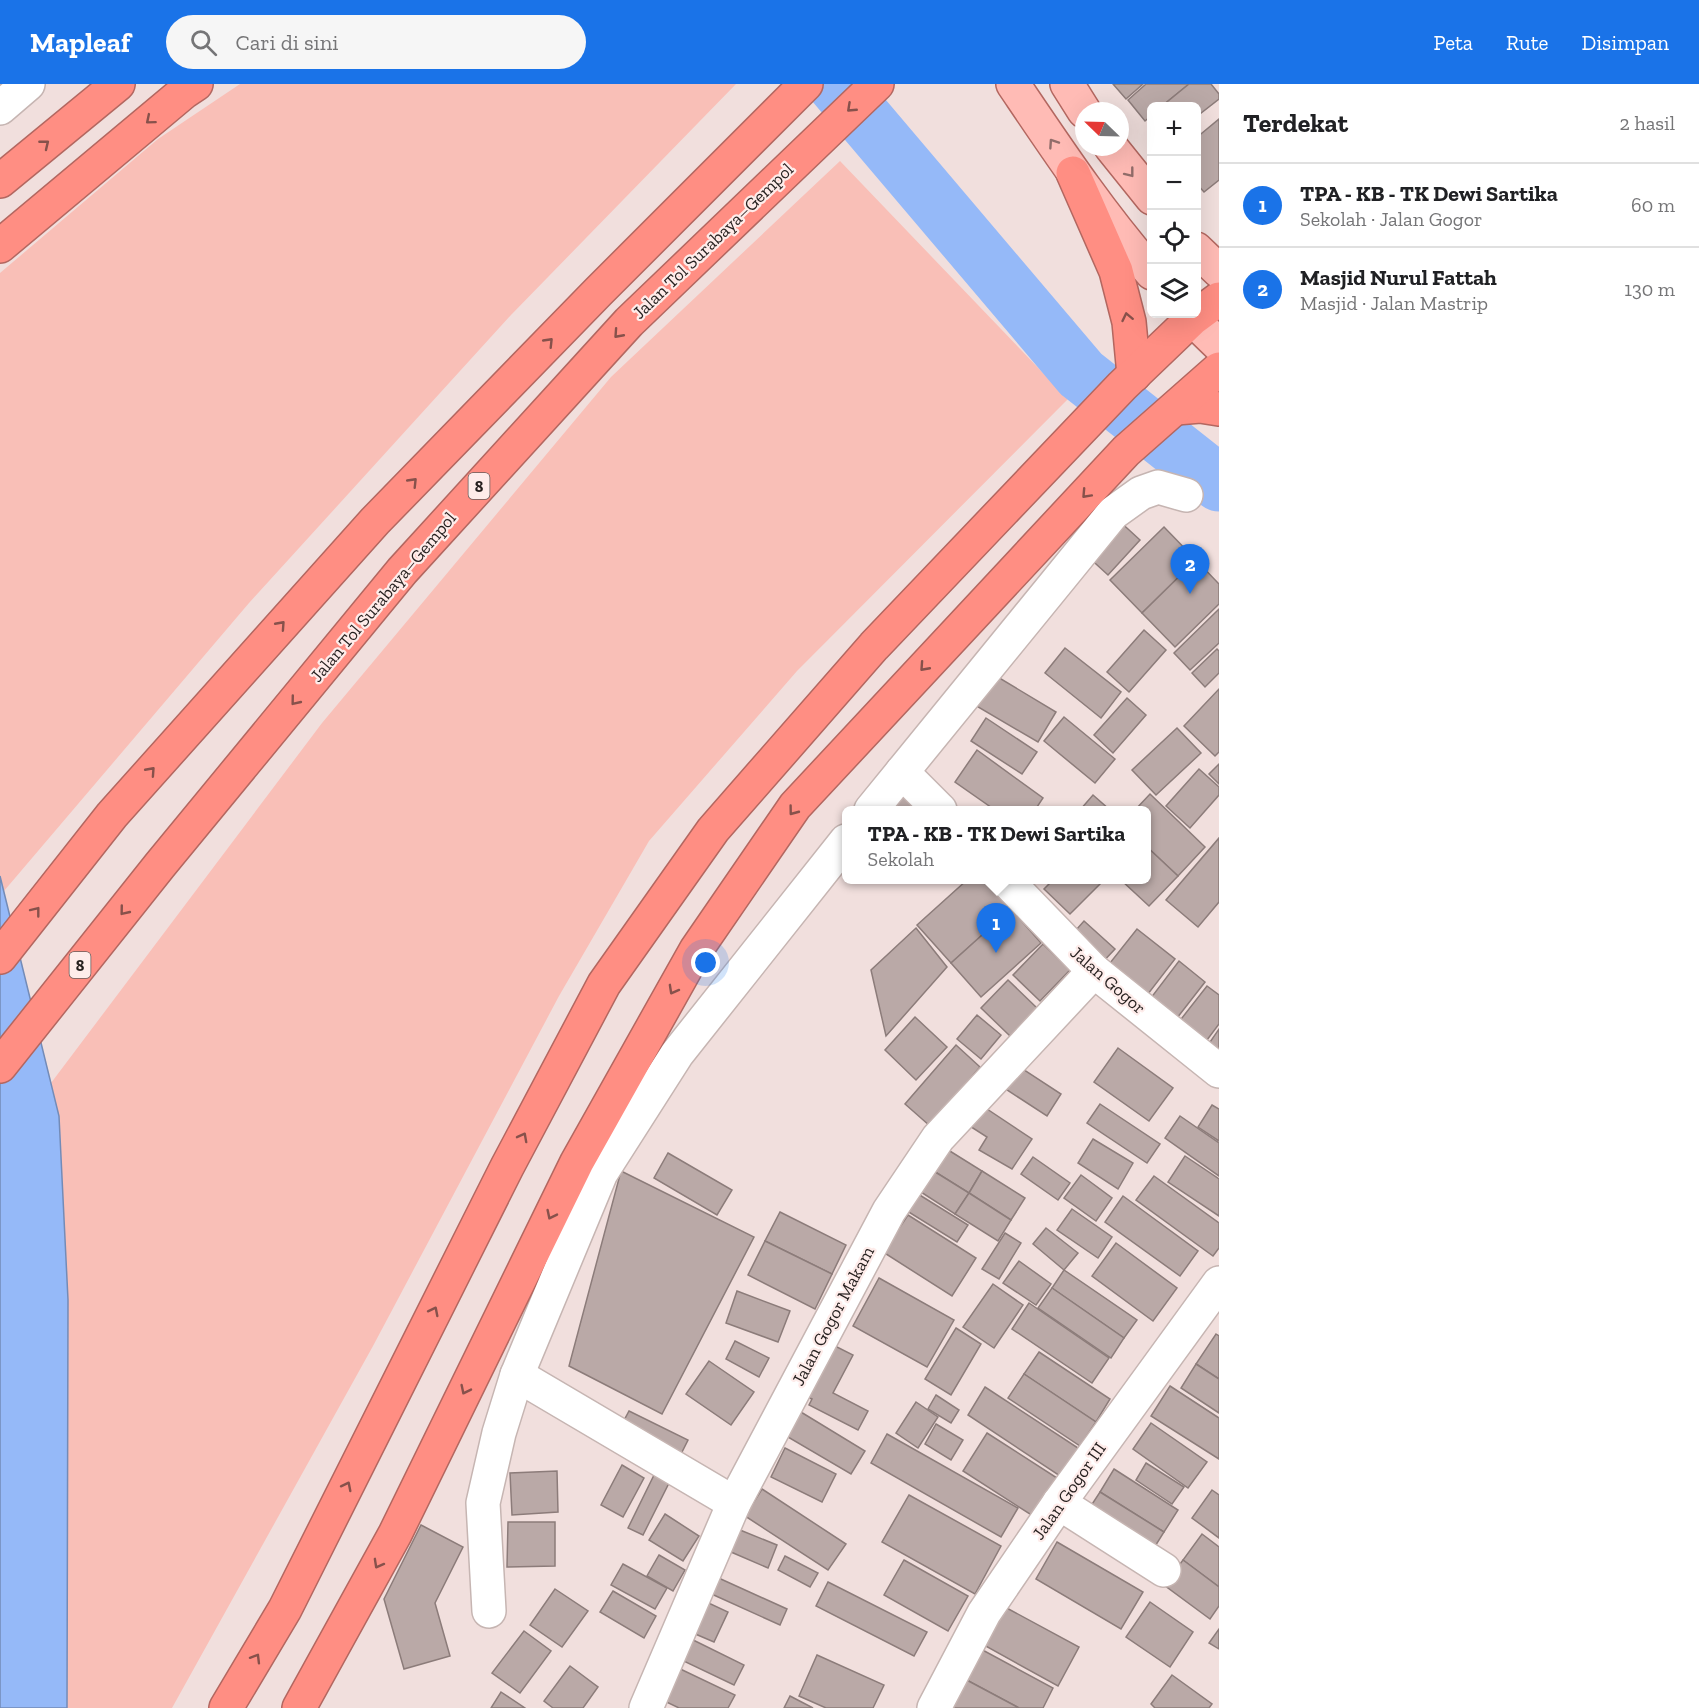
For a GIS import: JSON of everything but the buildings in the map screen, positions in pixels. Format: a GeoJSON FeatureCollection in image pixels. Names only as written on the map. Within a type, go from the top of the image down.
{"type":"FeatureCollection","features":[{"type":"Feature","properties":{"kind":"highway"},"geometry":{"type":"LineString","coordinates":[[0,181],[118,84]]}},
{"type":"Feature","properties":{"kind":"highway"},"geometry":{"type":"LineString","coordinates":[[0,246],[196,84]]}},
{"type":"Feature","properties":{"kind":"highway","name":"Jalan Tol Surabaya–Gempol"},"geometry":{"type":"LineString","coordinates":[[0,1066],[160,865],[409,562],[629,322],[877,84]]}},
{"type":"Feature","properties":{"kind":"highway"},"geometry":{"type":"LineString","coordinates":[[0,957],[112,815],[375,520],[799,90]]}},
{"type":"Feature","properties":{"kind":"highway"},"geometry":{"type":"LineString","coordinates":[[1073,173],[1116,271],[1129,322],[1128,380]]}},
{"type":"Feature","properties":{"kind":"highway"},"geometry":{"type":"LineString","coordinates":[[1201,309],[1219,299]]}},
{"type":"Feature","properties":{"kind":"highway"},"geometry":{"type":"LineString","coordinates":[[226,1708],[285,1609],[507,1167],[604,984],[713,830],[913,604],[1187,318]]}},
{"type":"Feature","properties":{"kind":"highway"},"geometry":{"type":"LineString","coordinates":[[298,1708],[395,1534],[577,1162],[696,950],[795,806],[1126,451],[1219,369]]}},
{"type":"Feature","properties":{"kind":"highway"},"geometry":{"type":"LineString","coordinates":[[1170,414],[1200,406],[1219,408]]}},
{"type":"Feature","properties":{"kind":"highway"},"geometry":{"type":"LineString","coordinates":[[913,604],[949,639]]}},
{"type":"Feature","properties":{"kind":"main road"},"geometry":{"type":"LineString","coordinates":[[1013,84],[1073,173],[1147,267]]}},
{"type":"Feature","properties":{"kind":"main road"},"geometry":{"type":"LineString","coordinates":[[1067,84],[1078,102]]}},
{"type":"Feature","properties":{"kind":"main road"},"geometry":{"type":"LineString","coordinates":[[1118,156],[1147,192]]}},
{"type":"Feature","properties":{"kind":"main road"},"geometry":{"type":"LineString","coordinates":[[1201,253],[1219,271]]}},
{"type":"Feature","properties":{"kind":"main road"},"geometry":{"type":"LineString","coordinates":[[1191,318],[1219,345]]}},
{"type":"Feature","properties":{"kind":"street"},"geometry":{"type":"LineString","coordinates":[[0,108],[28,84]]}},
{"type":"Feature","properties":{"kind":"street"},"geometry":{"type":"LineString","coordinates":[[874,806],[1113,513],[1141,493],[1158,487],[1186,495]]}},
{"type":"Feature","properties":{"kind":"street"},"geometry":{"type":"LineString","coordinates":[[949,639],[983,673]]}},
{"type":"Feature","properties":{"kind":"street"},"geometry":{"type":"LineString","coordinates":[[902,771],[936,806]]}},
{"type":"Feature","properties":{"kind":"street"},"geometry":{"type":"LineString","coordinates":[[489,1611],[483,1503],[499,1433],[517,1375],[602,1173],[677,1054],[842,846]]}},
{"type":"Feature","properties":{"kind":"street","name":"Jalan Gogor"},"geometry":{"type":"LineString","coordinates":[[1011,884],[1094,971],[1219,1071]]}},
{"type":"Feature","properties":{"kind":"street","name":"Jalan Gogor Makam"},"geometry":{"type":"LineString","coordinates":[[646,1708],[734,1503],[889,1211],[938,1138],[1094,971]]}},
{"type":"Feature","properties":{"kind":"street","name":"Jalan Gogor III"},"geometry":{"type":"LineString","coordinates":[[934,1708],[984,1613],[1059,1503],[1219,1283]]}},
{"type":"Feature","properties":{"kind":"street"},"geometry":{"type":"LineString","coordinates":[[517,1375],[734,1503]]}},
{"type":"Feature","properties":{"kind":"street"},"geometry":{"type":"LineString","coordinates":[[1059,1503],[1164,1570]]}},
{"type":"Feature","properties":{"kind":"shaded area"},"geometry":{"type":"Polygon","coordinates":[[[240,84],[736,84],[511,315],[249,603],[4,891],[0,876],[0,273],[158,139],[240,84]]]}},
{"type":"Feature","properties":{"kind":"shaded area"},"geometry":{"type":"Polygon","coordinates":[[[840,161],[1068,399],[797,671],[649,841],[559,996],[373,1346],[172,1708],[67,1708],[68,1300],[59,1116],[51,1083],[322,723],[611,377],[840,161]]]}},
{"type":"Feature","properties":{"kind":"water"},"geometry":{"type":"Polygon","coordinates":[[[0,876],[59,1116],[68,1300],[67,1708],[0,1708],[0,876]]]}},
{"type":"Feature","properties":{"kind":"waterway"},"geometry":{"type":"LineString","coordinates":[[835,84],[1081,374],[1219,483]]}},
{"type":"Feature","properties":{"kind":"place","name":"Masjid Nurul Fattah"},"geometry":{"type":"Point","coordinates":[1190,594]}},
{"type":"Feature","properties":{"kind":"place","name":"TPA - KB - TK Dewi Sartika"},"geometry":{"type":"Point","coordinates":[996,953]}}]}
